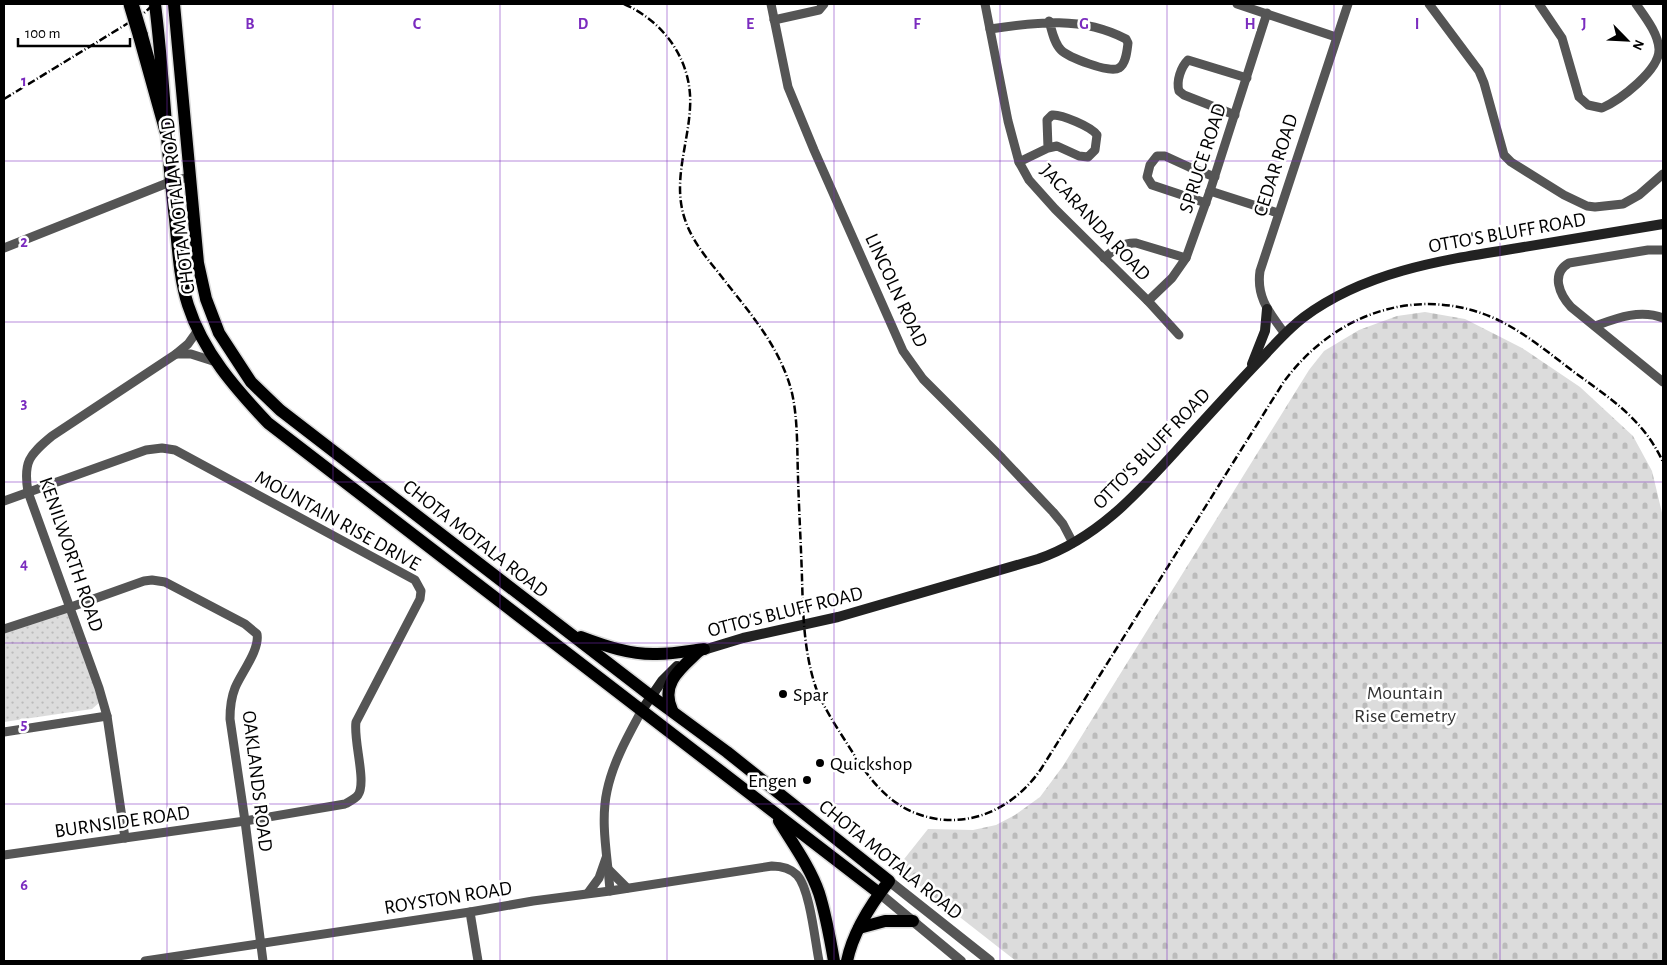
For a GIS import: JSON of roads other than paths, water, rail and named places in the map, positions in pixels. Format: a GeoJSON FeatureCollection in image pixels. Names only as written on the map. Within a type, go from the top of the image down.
{"type":"FeatureCollection","features":[{"type":"Feature","properties":{"kind":"highway"},"geometry":{"type":"LineString","coordinates":[[131,4],[166,131]]}},
{"type":"Feature","properties":{"kind":"main road","name":"CHOTA MOTALA ROAD"},"geometry":{"type":"LineString","coordinates":[[155,4],[170,182],[181,276],[188,305],[198,330],[216,362],[234,388],[268,423],[879,894]]}},
{"type":"Feature","properties":{"kind":"main road","name":"CHOTA MOTALA ROAD"},"geometry":{"type":"LineString","coordinates":[[174,4],[198,263],[206,299],[218,332],[251,382],[280,410],[650,696],[672,710],[727,752],[889,881]]}},
{"type":"Feature","properties":{"kind":"main road","name":"OTTO'S BLUFF ROAD"},"geometry":{"type":"LineString","coordinates":[[642,710],[650,696],[674,669],[701,651],[743,638],[838,617],[1038,560],[1073,543],[1121,510],[1285,334],[1308,314],[1343,293],[1366,283],[1423,264],[1663,224]]}},
{"type":"Feature","properties":{"kind":"main road"},"geometry":{"type":"LineString","coordinates":[[1247,374],[1264,337],[1267,309]]}},
{"type":"Feature","properties":{"kind":"main road"},"geometry":{"type":"LineString","coordinates":[[567,632],[598,643],[642,654],[701,651]]}},
{"type":"Feature","properties":{"kind":"main road"},"geometry":{"type":"LineString","coordinates":[[672,710],[667,697],[668,688],[676,675],[701,651]]}},
{"type":"Feature","properties":{"kind":"main road"},"geometry":{"type":"LineString","coordinates":[[775,814],[802,857],[818,892],[829,932],[834,961]]}},
{"type":"Feature","properties":{"kind":"main road"},"geometry":{"type":"LineString","coordinates":[[847,961],[859,928],[889,881]]}},
{"type":"Feature","properties":{"kind":"main road"},"geometry":{"type":"LineString","coordinates":[[859,928],[884,920],[913,921]]}},
{"type":"Feature","properties":{"kind":"street","name":"LINCOLN ROAD"},"geometry":{"type":"LineString","coordinates":[[771,4],[788,87],[903,351],[923,379],[1053,512],[1063,524],[1073,543]]}},
{"type":"Feature","properties":{"kind":"street"},"geometry":{"type":"LineString","coordinates":[[774,20],[819,10],[824,4]]}},
{"type":"Feature","properties":{"kind":"street","name":"JACARANDA ROAD"},"geometry":{"type":"LineString","coordinates":[[985,4],[1008,122],[1019,162],[1029,180],[1148,301],[1178,335]]}},
{"type":"Feature","properties":{"kind":"street"},"geometry":{"type":"LineString","coordinates":[[1237,4],[1336,37]]}},
{"type":"Feature","properties":{"kind":"street","name":"CEDAR ROAD"},"geometry":{"type":"LineString","coordinates":[[1285,334],[1261,297],[1258,282],[1260,271],[1348,4]]}},
{"type":"Feature","properties":{"kind":"street"},"geometry":{"type":"LineString","coordinates":[[1539,4],[1562,38],[1579,98],[1588,106],[1602,108],[1615,100],[1649,72],[1658,56],[1659,50],[1656,38],[1636,4]]}},
{"type":"Feature","properties":{"kind":"street"},"geometry":{"type":"LineString","coordinates":[[1432,5],[1479,71],[1504,155],[1511,162],[1564,195],[1587,206],[1595,207],[1623,204],[1639,195],[1663,174]]}},
{"type":"Feature","properties":{"kind":"street","name":"SPRUCE ROAD"},"geometry":{"type":"LineString","coordinates":[[1148,301],[1172,278],[1186,258],[1215,177],[1267,14]]}},
{"type":"Feature","properties":{"kind":"street"},"geometry":{"type":"LineString","coordinates":[[990,29],[1049,22],[1083,24],[1126,39],[1128,44],[1122,65],[1118,69],[1112,70],[1099,67],[1068,54],[1058,45],[1049,22]]}},
{"type":"Feature","properties":{"kind":"street"},"geometry":{"type":"LineString","coordinates":[[1235,115],[1181,93],[1177,88],[1180,76],[1188,60],[1247,78]]}},
{"type":"Feature","properties":{"kind":"street"},"geometry":{"type":"LineString","coordinates":[[1019,162],[1048,148],[1057,146],[1079,156],[1088,157],[1095,150],[1097,135],[1085,126],[1052,115],[1047,120],[1048,148]]}},
{"type":"Feature","properties":{"kind":"street"},"geometry":{"type":"LineString","coordinates":[[1206,203],[1152,185],[1147,177],[1150,165],[1157,156],[1165,156],[1189,168],[1215,177]]}},
{"type":"Feature","properties":{"kind":"street"},"geometry":{"type":"LineString","coordinates":[[4,248],[189,176]]}},
{"type":"Feature","properties":{"kind":"street"},"geometry":{"type":"LineString","coordinates":[[1210,191],[1278,213]]}},
{"type":"Feature","properties":{"kind":"street"},"geometry":{"type":"LineString","coordinates":[[1104,258],[1120,245],[1136,242],[1186,258]]}},
{"type":"Feature","properties":{"kind":"street"},"geometry":{"type":"LineString","coordinates":[[1663,250],[1648,250],[1565,265],[1560,273],[1558,284],[1562,297],[1571,307],[1663,382]]}},
{"type":"Feature","properties":{"kind":"street"},"geometry":{"type":"LineString","coordinates":[[1595,326],[1623,317],[1644,313],[1663,318]]}},
{"type":"Feature","properties":{"kind":"street","name":"KENILWORTH ROAD"},"geometry":{"type":"LineString","coordinates":[[126,838],[107,716],[71,607],[28,492],[26,467],[29,458],[36,449],[103,401],[176,354],[188,344],[198,330]]}},
{"type":"Feature","properties":{"kind":"street"},"geometry":{"type":"LineString","coordinates":[[176,354],[191,354],[216,362]]}},
{"type":"Feature","properties":{"kind":"street","name":"MOUNTAIN RISE DRIVE"},"geometry":{"type":"LineString","coordinates":[[4,500],[146,450],[162,448],[175,450],[415,580],[419,585],[421,591],[420,599],[356,722],[354,731],[361,778],[358,795],[345,804],[245,821]]}},
{"type":"Feature","properties":{"kind":"street","name":"OAKLANDS ROAD"},"geometry":{"type":"LineString","coordinates":[[4,629],[144,581],[159,580],[253,630],[258,639],[235,688],[230,706],[230,719],[264,961]]}},
{"type":"Feature","properties":{"kind":"street","name":"OTTO'S BLUFF ROAD"},"geometry":{"type":"LineString","coordinates":[[610,891],[604,821],[607,792],[618,755],[642,710]]}},
{"type":"Feature","properties":{"kind":"street"},"geometry":{"type":"LineString","coordinates":[[4,732],[107,716]]}},
{"type":"Feature","properties":{"kind":"street","name":"BURNSIDE ROAD"},"geometry":{"type":"LineString","coordinates":[[4,855],[245,821]]}},
{"type":"Feature","properties":{"kind":"street"},"geometry":{"type":"LineString","coordinates":[[588,893],[599,878],[607,854]]}},
{"type":"Feature","properties":{"kind":"street","name":"ROYSTON ROAD"},"geometry":{"type":"LineString","coordinates":[[145,961],[533,901],[610,891],[756,867],[781,866],[797,875],[802,884],[811,914],[819,961]]}},
{"type":"Feature","properties":{"kind":"street"},"geometry":{"type":"LineString","coordinates":[[609,870],[627,888]]}},
{"type":"Feature","properties":{"kind":"street","name":"CHOTA MOTALA ROAD"},"geometry":{"type":"LineString","coordinates":[[889,881],[990,961]]}},
{"type":"Feature","properties":{"kind":"street","name":"CHOTA MOTALA ROAD"},"geometry":{"type":"LineString","coordinates":[[879,894],[961,961]]}},
{"type":"Feature","properties":{"kind":"street"},"geometry":{"type":"LineString","coordinates":[[470,912],[478,961]]}},
{"type":"Feature","properties":{"kind":"railway"},"geometry":{"type":"LineString","coordinates":[[4,99],[143,14],[154,4]]}},
{"type":"Feature","properties":{"kind":"railway"},"geometry":{"type":"LineString","coordinates":[[624,4],[652,21],[674,46],[681,60],[687,75],[690,91],[689,121],[682,161],[680,187],[683,213],[693,237],[702,251],[751,314],[771,344],[787,376],[792,393],[797,435],[804,620],[809,661],[816,688],[833,721],[853,753],[878,787],[898,804],[922,816],[953,820],[968,819],[982,815],[1009,802],[1031,781],[1041,769],[1283,383],[1303,359],[1326,339],[1351,323],[1378,312],[1406,306],[1436,304],[1466,309],[1496,319],[1536,343],[1625,411],[1646,434],[1663,462]]}},
{"type":"Feature","properties":{"kind":"place","name":"Spar"},"geometry":{"type":"Point","coordinates":[783,694]}},
{"type":"Feature","properties":{"kind":"place","name":"Quickshop"},"geometry":{"type":"Point","coordinates":[820,763]}},
{"type":"Feature","properties":{"kind":"place","name":"Engen"},"geometry":{"type":"Point","coordinates":[807,780]}},
{"type":"Feature","properties":{"kind":"park label","name":"Mountain Rise Cemetry"},"geometry":{"type":"Point","coordinates":[1405,704]}}]}
